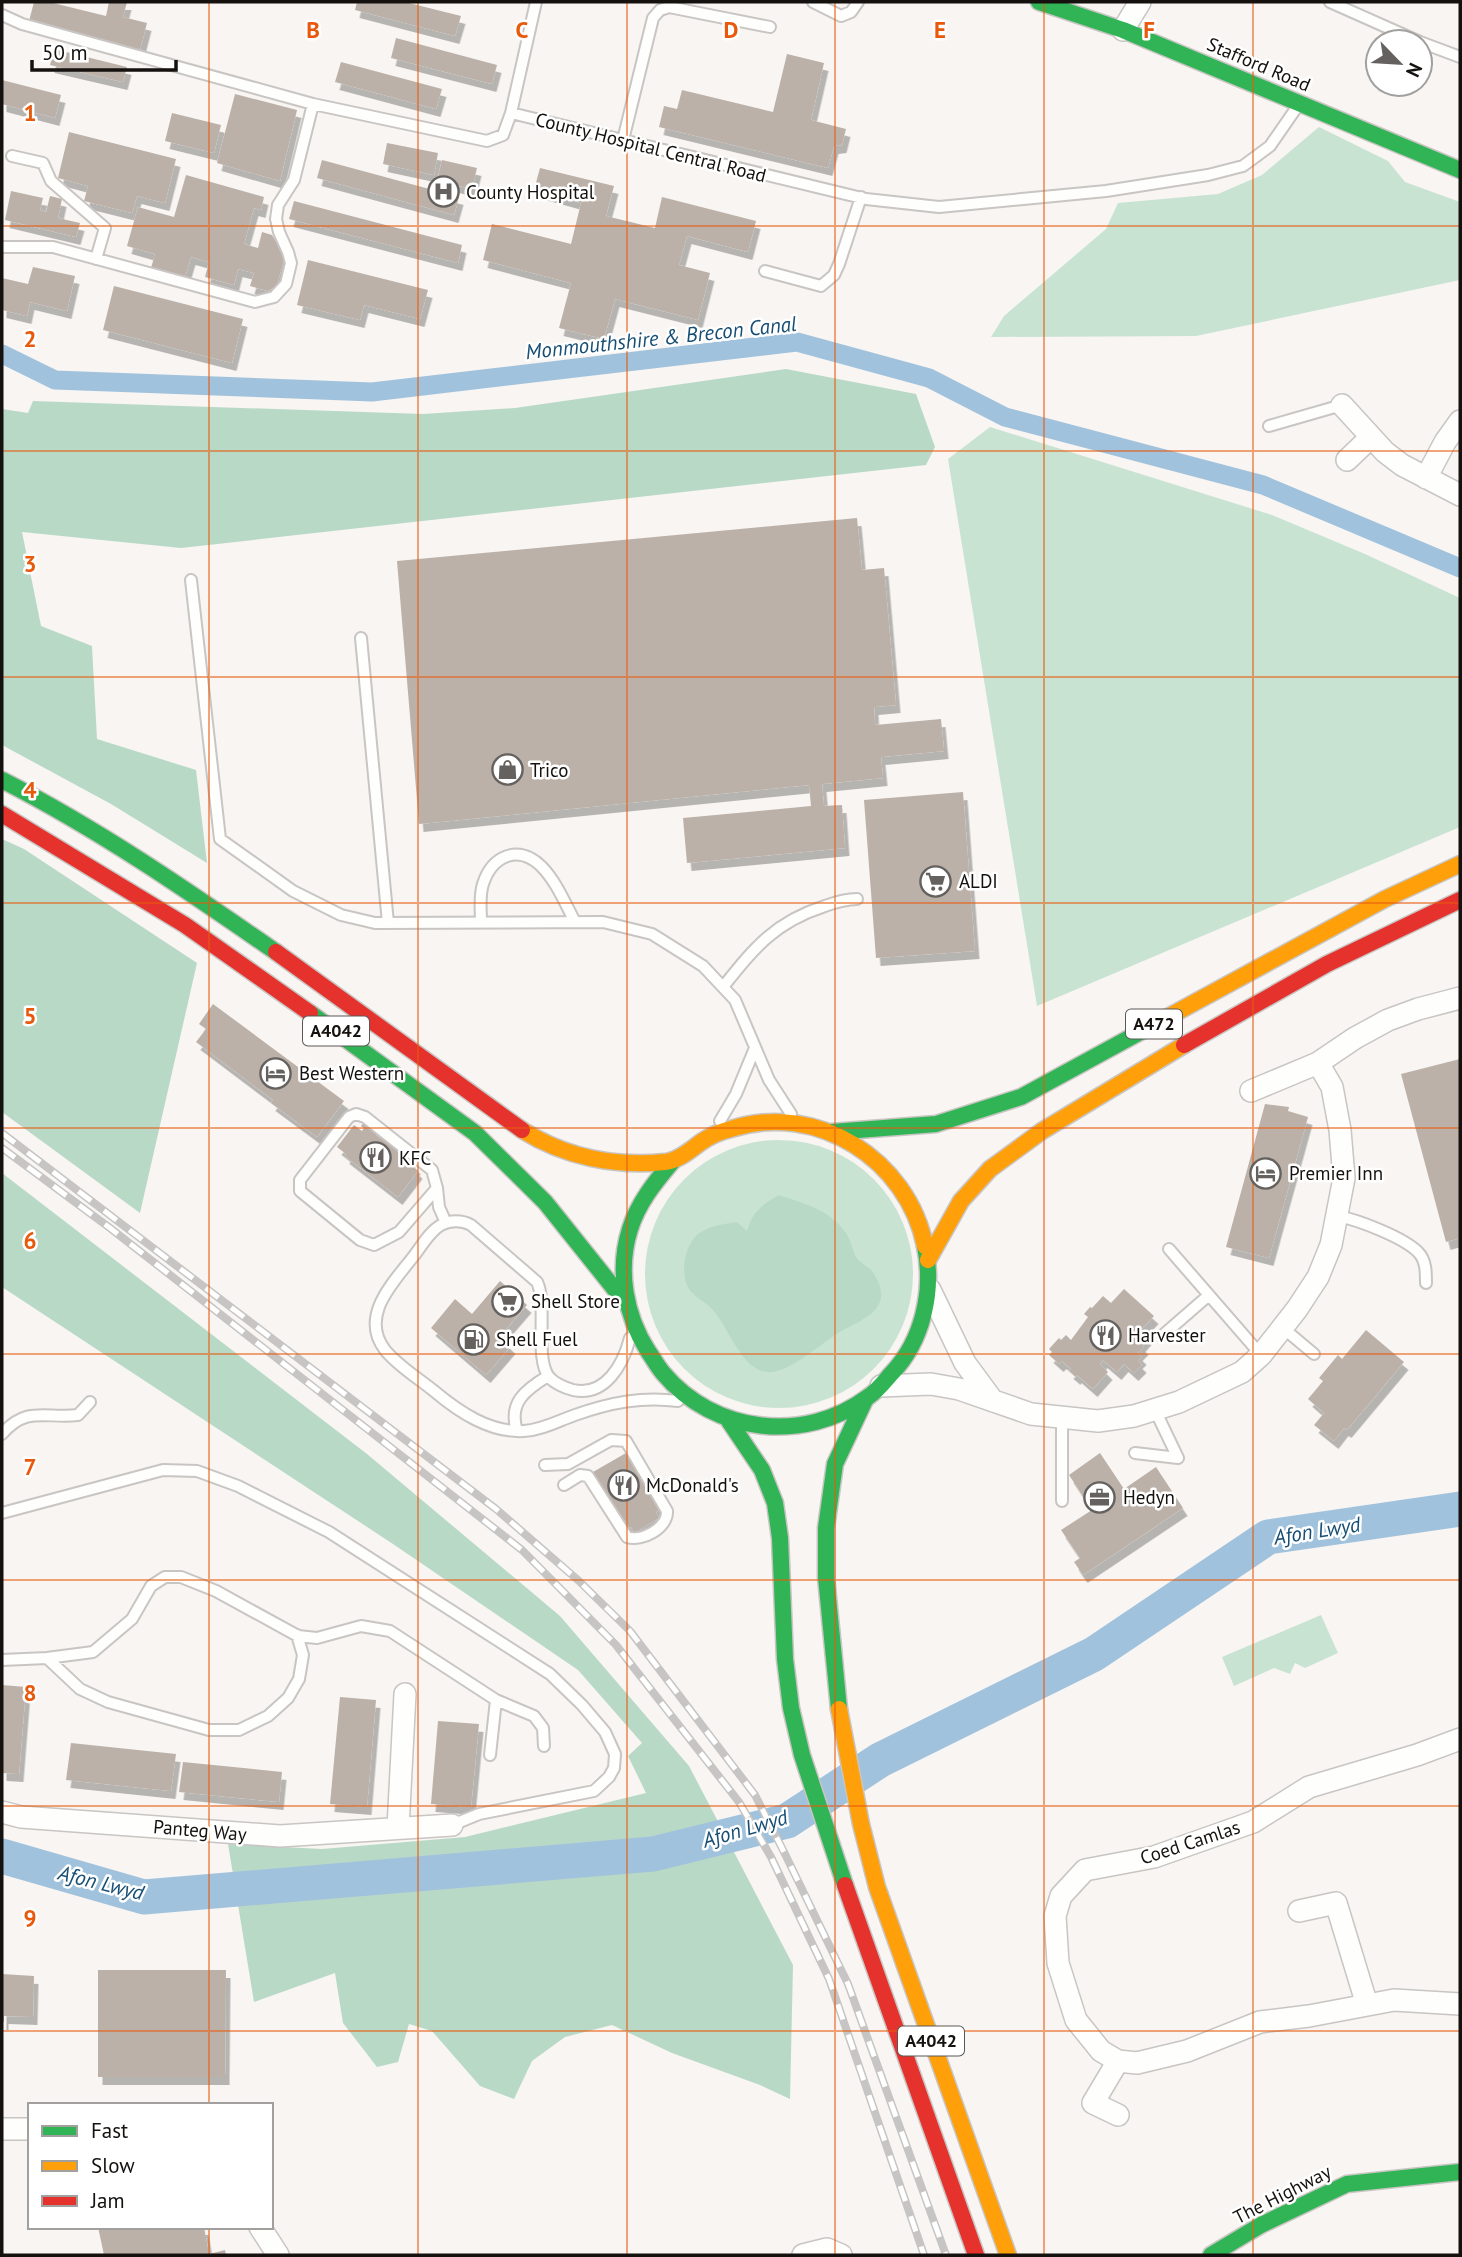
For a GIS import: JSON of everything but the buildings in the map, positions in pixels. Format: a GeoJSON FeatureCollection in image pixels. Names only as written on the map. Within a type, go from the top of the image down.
{"type":"FeatureCollection","features":[{"type":"Feature","properties":{"kind":"main road","name":"Stafford Road"},"geometry":{"type":"LineString","coordinates":[[1039,2],[1124,30],[1460,170]]}},
{"type":"Feature","properties":{"kind":"main road","name":"A4042"},"geometry":{"type":"LineString","coordinates":[[2,780],[104,839],[202,901],[516,1126],[551,1147],[582,1158],[612,1163],[672,1162]]}},
{"type":"Feature","properties":{"kind":"main road","name":"A4042"},"geometry":{"type":"LineString","coordinates":[[2,814],[185,925],[369,1054],[475,1133],[545,1202],[625,1302]]}},
{"type":"Feature","properties":{"kind":"main road","name":"A472"},"geometry":{"type":"LineString","coordinates":[[832,1132],[936,1124],[1021,1097],[1385,899],[1460,864]]}},
{"type":"Feature","properties":{"kind":"main road","name":"A472"},"geometry":{"type":"LineString","coordinates":[[928,1260],[951,1216],[974,1185],[1031,1139],[1266,995],[1375,939],[1460,900]]}},
{"type":"Feature","properties":{"kind":"main road"},"geometry":{"type":"LineString","coordinates":[[759,1122],[796,1122],[832,1132],[864,1150],[898,1182],[923,1233],[929,1286],[924,1314],[914,1341],[900,1365],[873,1393],[838,1415],[810,1425],[769,1429],[729,1421],[695,1404],[662,1375],[633,1325],[625,1302],[622,1272],[626,1241],[636,1212],[652,1185],[672,1162],[690,1147],[734,1127],[759,1122]]}},
{"type":"Feature","properties":{"kind":"main road","name":"A4042"},"geometry":{"type":"LineString","coordinates":[[873,1393],[835,1464],[826,1528],[826,1577],[840,1724],[877,1887],[1008,2255]]}},
{"type":"Feature","properties":{"kind":"main road","name":"A4042"},"geometry":{"type":"LineString","coordinates":[[729,1421],[762,1470],[775,1503],[780,1538],[785,1659],[791,1708],[802,1755],[826,1833],[976,2255]]}},
{"type":"Feature","properties":{"kind":"main road","name":"The Highway"},"geometry":{"type":"LineString","coordinates":[[1212,2255],[1261,2225],[1347,2184],[1460,2172]]}},
{"type":"Feature","properties":{"kind":"street"},"geometry":{"type":"LineString","coordinates":[[1124,30],[1140,2]]}},
{"type":"Feature","properties":{"kind":"street"},"geometry":{"type":"LineString","coordinates":[[1342,405],[1385,452],[1402,466],[1460,495]]}},
{"type":"Feature","properties":{"kind":"street"},"geometry":{"type":"LineString","coordinates":[[1426,478],[1445,442],[1460,421]]}},
{"type":"Feature","properties":{"kind":"street"},"geometry":{"type":"LineString","coordinates":[[1347,460],[1371,437]]}},
{"type":"Feature","properties":{"kind":"street"},"geometry":{"type":"LineString","coordinates":[[1251,1090],[1318,1063],[1388,1020],[1460,998]]}},
{"type":"Feature","properties":{"kind":"street"},"geometry":{"type":"LineString","coordinates":[[873,1393],[931,1384],[960,1389],[1031,1414],[1098,1421],[1133,1416],[1179,1402],[1242,1372],[1261,1355],[1283,1328],[1318,1277],[1331,1245],[1344,1178],[1340,1130],[1332,1087],[1318,1063]]}},
{"type":"Feature","properties":{"kind":"street"},"geometry":{"type":"LineString","coordinates":[[929,1286],[965,1363],[993,1401]]}},
{"type":"Feature","properties":{"kind":"street"},"geometry":{"type":"LineString","coordinates":[[398,1828],[404,1693]]}},
{"type":"Feature","properties":{"kind":"street","name":"Coed Camlas"},"geometry":{"type":"LineString","coordinates":[[1118,2061],[1101,2051],[1076,2020],[1058,1963],[1055,1916],[1061,1896],[1071,1882],[1085,1870],[1154,1857],[1253,1822],[1308,1787],[1417,1755],[1460,1739]]}},
{"type":"Feature","properties":{"kind":"street","name":"Panteg Way"},"geometry":{"type":"LineString","coordinates":[[2,1812],[61,1820],[280,1836],[452,1825]]}},
{"type":"Feature","properties":{"kind":"street"},"geometry":{"type":"LineString","coordinates":[[1299,1911],[1336,1903],[1367,2005]]}},
{"type":"Feature","properties":{"kind":"street"},"geometry":{"type":"LineString","coordinates":[[1118,2115],[1093,2103],[1118,2061],[1138,2063],[1187,2051],[1260,2022],[1394,2000],[1460,2004]]}},
{"type":"Feature","properties":{"kind":"street"},"geometry":{"type":"LineString","coordinates":[[2,2129],[28,2129]]}},
{"type":"Feature","properties":{"kind":"street"},"geometry":{"type":"LineString","coordinates":[[261,2229],[278,2255]]}},
{"type":"Feature","properties":{"kind":"street"},"geometry":{"type":"LineString","coordinates":[[803,2255],[827,2249],[841,2255]]}},
{"type":"Feature","properties":{"kind":"lane"},"geometry":{"type":"LineString","coordinates":[[511,113],[536,2]]}},
{"type":"Feature","properties":{"kind":"lane"},"geometry":{"type":"LineString","coordinates":[[813,2],[841,16],[851,12],[858,2]]}},
{"type":"Feature","properties":{"kind":"lane"},"geometry":{"type":"LineString","coordinates":[[1330,2],[1388,28]]}},
{"type":"Feature","properties":{"kind":"lane"},"geometry":{"type":"LineString","coordinates":[[623,140],[653,18],[660,10],[669,7],[770,27]]}},
{"type":"Feature","properties":{"kind":"lane","name":"County Hospital Central Road"},"geometry":{"type":"LineString","coordinates":[[2,15],[22,24],[313,104],[487,141],[503,135],[511,113],[861,197],[939,207],[1106,191],[1208,175],[1243,166],[1270,146],[1299,104]]}},
{"type":"Feature","properties":{"kind":"lane"},"geometry":{"type":"LineString","coordinates":[[1434,47],[1460,57]]}},
{"type":"Feature","properties":{"kind":"lane"},"geometry":{"type":"LineString","coordinates":[[2,247],[52,247],[255,302],[274,298],[286,284],[291,263],[276,219],[278,205],[294,180],[313,104]]}},
{"type":"Feature","properties":{"kind":"lane"},"geometry":{"type":"LineString","coordinates":[[12,156],[43,163],[51,181],[105,228],[96,259]]}},
{"type":"Feature","properties":{"kind":"lane"},"geometry":{"type":"LineString","coordinates":[[765,271],[821,286],[834,275],[839,264],[861,197]]}},
{"type":"Feature","properties":{"kind":"lane"},"geometry":{"type":"LineString","coordinates":[[1269,426],[1342,405]]}},
{"type":"Feature","properties":{"kind":"lane"},"geometry":{"type":"LineString","coordinates":[[191,580],[220,839],[293,891],[341,915],[375,923],[603,922],[652,934],[703,966],[735,1000],[769,1080],[796,1122]]}},
{"type":"Feature","properties":{"kind":"lane"},"geometry":{"type":"LineString","coordinates":[[360,638],[388,923]]}},
{"type":"Feature","properties":{"kind":"lane"},"geometry":{"type":"LineString","coordinates":[[481,922],[482,887],[489,871],[500,860],[512,854],[526,856],[540,866],[555,884],[575,922]]}},
{"type":"Feature","properties":{"kind":"lane"},"geometry":{"type":"LineString","coordinates":[[723,987],[769,934],[800,914],[848,899],[857,899]]}},
{"type":"Feature","properties":{"kind":"lane"},"geometry":{"type":"LineString","coordinates":[[711,1136],[736,1094],[755,1048]]}},
{"type":"Feature","properties":{"kind":"lane"},"geometry":{"type":"LineString","coordinates":[[438,1188],[399,1233],[374,1245],[360,1240],[300,1191],[299,1180],[349,1117],[356,1114],[365,1117],[432,1170],[438,1188],[439,1207],[446,1223]]}},
{"type":"Feature","properties":{"kind":"lane"},"geometry":{"type":"LineString","coordinates":[[1338,1216],[1376,1228],[1418,1252],[1425,1265],[1426,1283]]}},
{"type":"Feature","properties":{"kind":"lane"},"geometry":{"type":"LineString","coordinates":[[633,1325],[623,1360],[613,1375],[600,1386],[588,1390],[562,1386],[548,1376],[542,1351],[541,1292],[537,1282],[471,1225],[462,1221],[438,1226],[383,1297],[376,1323],[380,1340],[397,1362],[457,1409],[491,1425],[517,1431],[542,1428],[595,1408],[630,1400],[665,1399],[695,1404]]}},
{"type":"Feature","properties":{"kind":"lane"},"geometry":{"type":"LineString","coordinates":[[1169,1249],[1261,1355]]}},
{"type":"Feature","properties":{"kind":"lane"},"geometry":{"type":"LineString","coordinates":[[1164,1335],[1209,1295]]}},
{"type":"Feature","properties":{"kind":"lane"},"geometry":{"type":"LineString","coordinates":[[1283,1328],[1314,1354]]}},
{"type":"Feature","properties":{"kind":"lane"},"geometry":{"type":"LineString","coordinates":[[517,1431],[513,1417],[515,1404],[523,1393],[548,1376]]}},
{"type":"Feature","properties":{"kind":"lane"},"geometry":{"type":"LineString","coordinates":[[2,1434],[25,1416],[78,1415],[90,1402]]}},
{"type":"Feature","properties":{"kind":"lane"},"geometry":{"type":"LineString","coordinates":[[1135,1453],[1178,1458],[1155,1410]]}},
{"type":"Feature","properties":{"kind":"lane"},"geometry":{"type":"LineString","coordinates":[[1062,1418],[1062,1501]]}},
{"type":"Feature","properties":{"kind":"lane"},"geometry":{"type":"LineString","coordinates":[[545,1465],[568,1464],[611,1440],[626,1441],[667,1511],[667,1520],[639,1539],[627,1537],[588,1476],[580,1475],[564,1485]]}},
{"type":"Feature","properties":{"kind":"lane"},"geometry":{"type":"LineString","coordinates":[[2,1513],[163,1470],[197,1471],[238,1486],[328,1532],[550,1674],[605,1732],[615,1754],[614,1768],[609,1777],[594,1791],[480,1814],[452,1825]]}},
{"type":"Feature","properties":{"kind":"lane"},"geometry":{"type":"LineString","coordinates":[[2,1660],[93,1652],[132,1619],[151,1586],[165,1577],[181,1577],[216,1591],[297,1635],[317,1638],[361,1626],[390,1631],[496,1700],[534,1716],[543,1728],[544,1746]]}},
{"type":"Feature","properties":{"kind":"lane"},"geometry":{"type":"LineString","coordinates":[[47,1658],[80,1689],[108,1702],[209,1730],[239,1730],[268,1716],[288,1698],[299,1679],[303,1655],[297,1635]]}},
{"type":"Feature","properties":{"kind":"lane"},"geometry":{"type":"LineString","coordinates":[[490,1755],[496,1700]]}},
{"type":"Feature","properties":{"kind":"green space"},"geometry":{"type":"Polygon","coordinates":[[[1319,127],[1388,161],[1405,182],[1460,202],[1460,280],[1196,336],[991,337],[1004,316],[1106,229],[1118,203],[1218,194],[1262,175],[1319,127]]]}},
{"type":"Feature","properties":{"kind":"green space"},"geometry":{"type":"Polygon","coordinates":[[[786,369],[916,394],[935,447],[926,465],[181,548],[22,532],[41,626],[92,646],[97,739],[196,770],[207,863],[111,804],[2,745],[2,409],[28,413],[33,401],[423,414],[515,408],[786,369]]]}},
{"type":"Feature","properties":{"kind":"green space"},"geometry":{"type":"Polygon","coordinates":[[[990,427],[1272,515],[1460,598],[1460,827],[1037,1006],[948,459],[990,427]]]}},
{"type":"Feature","properties":{"kind":"green space"},"geometry":{"type":"Polygon","coordinates":[[[2,839],[24,849],[197,963],[140,1213],[2,1112],[2,839]]]}},
{"type":"Feature","properties":{"kind":"green space"},"geometry":{"type":"Polygon","coordinates":[[[766,1140],[792,1140],[830,1150],[854,1162],[874,1179],[891,1199],[908,1235],[913,1274],[908,1313],[891,1349],[874,1369],[854,1386],[818,1403],[792,1408],[766,1408],[740,1403],[704,1386],[675,1359],[667,1349],[650,1313],[645,1287],[645,1261],[650,1235],[667,1199],[694,1170],[704,1162],[740,1145],[766,1140]]]}},
{"type":"Feature","properties":{"kind":"green space"},"geometry":{"type":"Polygon","coordinates":[[[2,1173],[367,1454],[560,1616],[689,1766],[793,1965],[790,2099],[760,2085],[672,2053],[612,2025],[565,2037],[532,2061],[514,2099],[480,2086],[432,2031],[409,2024],[398,2062],[377,2067],[343,2023],[335,1973],[254,2002],[228,1844],[322,1849],[465,1837],[646,1793],[628,1756],[642,1743],[578,1670],[393,1544],[2,1287],[2,1173]]]}},
{"type":"Feature","properties":{"kind":"green space"},"geometry":{"type":"Polygon","coordinates":[[[779,1195],[816,1208],[832,1218],[848,1236],[856,1257],[872,1271],[879,1282],[881,1292],[877,1308],[871,1314],[790,1366],[772,1372],[762,1371],[745,1358],[713,1310],[689,1289],[684,1267],[695,1236],[714,1226],[737,1222],[747,1231],[758,1210],[779,1195]]]}},
{"type":"Feature","properties":{"kind":"green space"},"geometry":{"type":"Polygon","coordinates":[[[1321,1615],[1338,1653],[1305,1668],[1295,1663],[1290,1674],[1274,1668],[1234,1686],[1222,1657],[1321,1615]]]}},
{"type":"Feature","properties":{"kind":"waterway","name":"Monmouthshire & Brecon Canal"},"geometry":{"type":"LineString","coordinates":[[2,354],[55,380],[372,392],[797,342],[929,378],[1005,417],[1263,485],[1460,568]]}},
{"type":"Feature","properties":{"kind":"waterway","name":"Afon Lwyd"},"geometry":{"type":"LineString","coordinates":[[2,1856],[144,1897],[653,1854],[787,1821],[880,1760],[1094,1654],[1268,1537],[1460,1509]]}},
{"type":"Feature","properties":{"kind":"railway"},"geometry":{"type":"LineString","coordinates":[[2,1133],[496,1509],[579,1581],[630,1631],[755,1795],[784,1852],[848,1984],[946,2255]]}},
{"type":"Feature","properties":{"kind":"railway"},"geometry":{"type":"LineString","coordinates":[[2,1148],[110,1228],[522,1550],[616,1645],[739,1802],[771,1857],[829,1979],[924,2255]]}},
{"type":"Feature","properties":{"kind":"traffic: fast"},"geometry":{"type":"LineString","coordinates":[[1039,2],[1123,30],[1460,170]]}},
{"type":"Feature","properties":{"kind":"traffic: fast"},"geometry":{"type":"LineString","coordinates":[[2,780],[108,840],[276,952]]}},
{"type":"Feature","properties":{"kind":"traffic: fast"},"geometry":{"type":"LineString","coordinates":[[310,1013],[475,1133],[545,1202],[625,1302]]}},
{"type":"Feature","properties":{"kind":"traffic: fast"},"geometry":{"type":"LineString","coordinates":[[832,1132],[936,1124],[1021,1097],[1155,1024]]}},
{"type":"Feature","properties":{"kind":"traffic: fast"},"geometry":{"type":"LineString","coordinates":[[672,1162],[642,1202],[630,1229],[624,1260],[629,1307],[640,1337],[663,1373],[684,1393],[708,1409],[734,1420],[761,1426],[817,1422],[843,1412],[874,1392],[902,1361],[918,1331],[927,1298],[925,1246]]}},
{"type":"Feature","properties":{"kind":"traffic: fast"},"geometry":{"type":"LineString","coordinates":[[839,1709],[826,1577],[826,1528],[835,1464],[865,1400]]}},
{"type":"Feature","properties":{"kind":"traffic: fast"},"geometry":{"type":"LineString","coordinates":[[729,1421],[762,1470],[775,1503],[780,1538],[785,1659],[791,1708],[802,1755],[845,1885]]}},
{"type":"Feature","properties":{"kind":"traffic: fast"},"geometry":{"type":"LineString","coordinates":[[1211,2255],[1261,2225],[1347,2184],[1460,2172]]}},
{"type":"Feature","properties":{"kind":"traffic: slow"},"geometry":{"type":"LineString","coordinates":[[1155,1024],[1385,899],[1460,864]]}},
{"type":"Feature","properties":{"kind":"traffic: slow"},"geometry":{"type":"LineString","coordinates":[[928,1260],[961,1201],[990,1169],[1042,1131],[1184,1045]]}},
{"type":"Feature","properties":{"kind":"traffic: slow"},"geometry":{"type":"LineString","coordinates":[[522,1130],[573,1153],[628,1163],[671,1161],[715,1134],[763,1122],[795,1123],[826,1131],[854,1145],[879,1164],[900,1188],[915,1215],[925,1246]]}},
{"type":"Feature","properties":{"kind":"traffic: slow"},"geometry":{"type":"LineString","coordinates":[[839,1709],[861,1824],[877,1887],[1008,2255]]}},
{"type":"Feature","properties":{"kind":"traffic: jam"},"geometry":{"type":"LineString","coordinates":[[2,814],[185,925],[310,1013]]}},
{"type":"Feature","properties":{"kind":"traffic: jam"},"geometry":{"type":"LineString","coordinates":[[1184,1045],[1327,964],[1460,900]]}},
{"type":"Feature","properties":{"kind":"traffic: jam"},"geometry":{"type":"LineString","coordinates":[[276,952],[522,1130]]}},
{"type":"Feature","properties":{"kind":"traffic: jam"},"geometry":{"type":"LineString","coordinates":[[845,1885],[976,2255]]}},
{"type":"Feature","properties":{"kind":"place","name":"County Hospital"},"geometry":{"type":"Point","coordinates":[443,192]}},
{"type":"Feature","properties":{"kind":"place","name":"Trico"},"geometry":{"type":"Point","coordinates":[507,770]}},
{"type":"Feature","properties":{"kind":"place","name":"ALDI"},"geometry":{"type":"Point","coordinates":[936,881]}},
{"type":"Feature","properties":{"kind":"place","name":"Best Western"},"geometry":{"type":"Point","coordinates":[276,1073]}},
{"type":"Feature","properties":{"kind":"place","name":"KFC"},"geometry":{"type":"Point","coordinates":[376,1158]}},
{"type":"Feature","properties":{"kind":"place","name":"Premier Inn"},"geometry":{"type":"Point","coordinates":[1266,1173]}},
{"type":"Feature","properties":{"kind":"place","name":"Shell Store"},"geometry":{"type":"Point","coordinates":[508,1301]}},
{"type":"Feature","properties":{"kind":"place","name":"Harvester"},"geometry":{"type":"Point","coordinates":[1105,1335]}},
{"type":"Feature","properties":{"kind":"place","name":"Shell Fuel"},"geometry":{"type":"Point","coordinates":[473,1339]}},
{"type":"Feature","properties":{"kind":"place","name":"McDonald's"},"geometry":{"type":"Point","coordinates":[623,1485]}},
{"type":"Feature","properties":{"kind":"place","name":"Hedyn"},"geometry":{"type":"Point","coordinates":[1100,1497]}}]}
